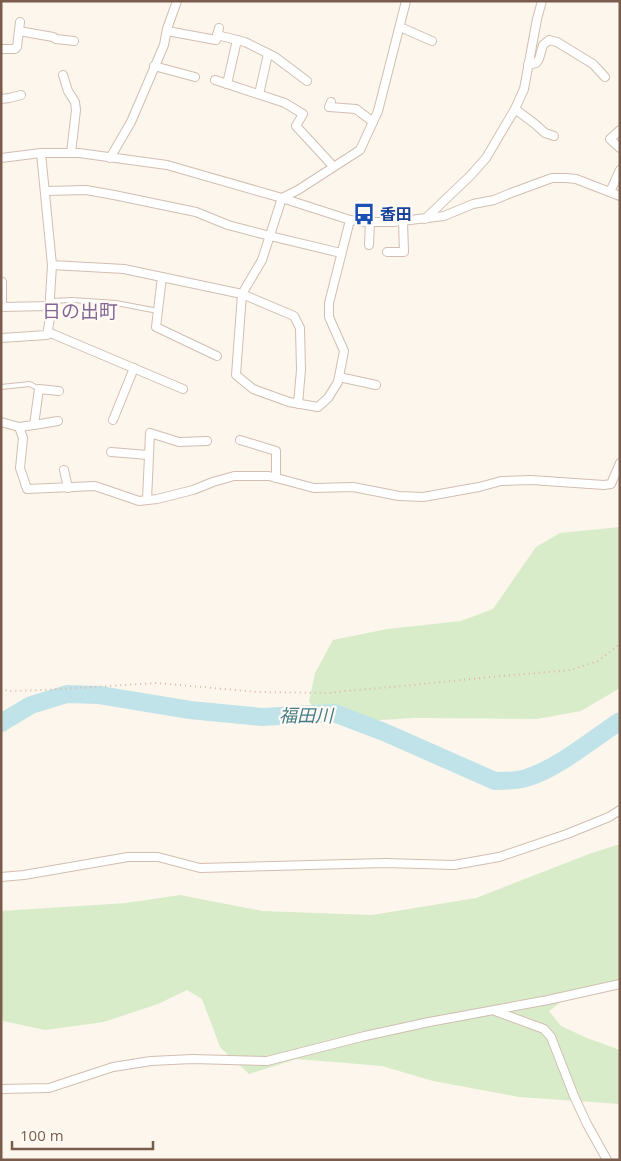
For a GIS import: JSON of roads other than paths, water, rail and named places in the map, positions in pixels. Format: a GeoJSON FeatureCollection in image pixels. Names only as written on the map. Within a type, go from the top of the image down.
{"type":"FeatureCollection","features":[{"type":"Feature","properties":{"kind":"street"},"geometry":{"type":"LineString","coordinates":[[110,158],[131,122],[164,45],[178,1]]}},
{"type":"Feature","properties":{"kind":"street"},"geometry":{"type":"LineString","coordinates":[[350,220],[328,302],[329,317],[344,351],[338,382],[328,398],[318,407],[288,402],[253,389],[236,375],[242,294],[262,260],[282,198],[298,190],[360,150],[378,111],[406,1]]}},
{"type":"Feature","properties":{"kind":"street"},"geometry":{"type":"LineString","coordinates":[[425,218],[471,175],[486,158],[515,109],[524,89],[542,1]]}},
{"type":"Feature","properties":{"kind":"street"},"geometry":{"type":"LineString","coordinates":[[1,49],[15,49],[17,47],[19,27],[69,43]]}},
{"type":"Feature","properties":{"kind":"street"},"geometry":{"type":"LineString","coordinates":[[400,27],[432,41]]}},
{"type":"Feature","properties":{"kind":"street"},"geometry":{"type":"LineString","coordinates":[[167,31],[216,40],[218,32],[245,42],[275,57],[307,81]]}},
{"type":"Feature","properties":{"kind":"street"},"geometry":{"type":"LineString","coordinates":[[227,84],[237,40]]}},
{"type":"Feature","properties":{"kind":"street"},"geometry":{"type":"LineString","coordinates":[[528,65],[536,63],[543,45],[549,40],[557,42],[593,64],[605,77]]}},
{"type":"Feature","properties":{"kind":"street"},"geometry":{"type":"LineString","coordinates":[[259,94],[268,54]]}},
{"type":"Feature","properties":{"kind":"street"},"geometry":{"type":"LineString","coordinates":[[154,66],[195,77]]}},
{"type":"Feature","properties":{"kind":"street"},"geometry":{"type":"LineString","coordinates":[[63,75],[68,91],[75,102],[76,110],[71,153]]}},
{"type":"Feature","properties":{"kind":"street"},"geometry":{"type":"LineString","coordinates":[[214,80],[285,103],[303,114],[296,126],[333,166]]}},
{"type":"Feature","properties":{"kind":"street"},"geometry":{"type":"LineString","coordinates":[[1,99],[21,95]]}},
{"type":"Feature","properties":{"kind":"street"},"geometry":{"type":"LineString","coordinates":[[330,102],[329,107],[356,110],[373,122]]}},
{"type":"Feature","properties":{"kind":"street"},"geometry":{"type":"LineString","coordinates":[[515,109],[545,133],[554,136]]}},
{"type":"Feature","properties":{"kind":"street"},"geometry":{"type":"LineString","coordinates":[[620,130],[610,139],[620,148]]}},
{"type":"Feature","properties":{"kind":"street"},"geometry":{"type":"LineString","coordinates":[[1,338],[47,335],[48,332],[52,265],[41,153]]}},
{"type":"Feature","properties":{"kind":"street"},"geometry":{"type":"LineString","coordinates":[[1,158],[41,153],[71,153],[167,165],[350,220],[370,222],[393,222],[444,216],[473,204],[494,200],[552,178],[576,179],[620,196]]}},
{"type":"Feature","properties":{"kind":"street"},"geometry":{"type":"LineString","coordinates":[[610,192],[620,170]]}},
{"type":"Feature","properties":{"kind":"street"},"geometry":{"type":"LineString","coordinates":[[45,191],[86,190],[196,212],[228,225],[341,254]]}},
{"type":"Feature","properties":{"kind":"street"},"geometry":{"type":"LineString","coordinates":[[387,252],[404,252],[404,221]]}},
{"type":"Feature","properties":{"kind":"street"},"geometry":{"type":"LineString","coordinates":[[369,245],[370,222]]}},
{"type":"Feature","properties":{"kind":"street"},"geometry":{"type":"LineString","coordinates":[[52,265],[124,269],[162,277],[242,294],[294,316],[300,328],[301,370],[298,404]]}},
{"type":"Feature","properties":{"kind":"street"},"geometry":{"type":"LineString","coordinates":[[162,277],[156,327],[216,356]]}},
{"type":"Feature","properties":{"kind":"street"},"geometry":{"type":"LineString","coordinates":[[2,282],[2,307],[50,303]]}},
{"type":"Feature","properties":{"kind":"street"},"geometry":{"type":"LineString","coordinates":[[48,332],[182,389]]}},
{"type":"Feature","properties":{"kind":"street"},"geometry":{"type":"LineString","coordinates":[[113,420],[134,368]]}},
{"type":"Feature","properties":{"kind":"street"},"geometry":{"type":"LineString","coordinates":[[339,377],[376,385]]}},
{"type":"Feature","properties":{"kind":"street"},"geometry":{"type":"LineString","coordinates":[[34,425],[40,389],[59,391]]}},
{"type":"Feature","properties":{"kind":"street"},"geometry":{"type":"LineString","coordinates":[[1,422],[19,427],[58,421]]}},
{"type":"Feature","properties":{"kind":"street"},"geometry":{"type":"LineString","coordinates":[[19,427],[23,438],[20,468],[27,489],[94,486],[139,501],[157,499],[193,490],[234,476],[269,476],[314,488],[352,487],[399,496],[423,497],[479,488],[501,481],[531,480],[604,485],[611,484],[620,463]]}},
{"type":"Feature","properties":{"kind":"street"},"geometry":{"type":"LineString","coordinates":[[147,500],[150,434],[179,442],[207,441]]}},
{"type":"Feature","properties":{"kind":"street"},"geometry":{"type":"LineString","coordinates":[[240,440],[276,451],[276,478]]}},
{"type":"Feature","properties":{"kind":"street"},"geometry":{"type":"LineString","coordinates":[[112,452],[148,455]]}},
{"type":"Feature","properties":{"kind":"street"},"geometry":{"type":"LineString","coordinates":[[64,470],[68,488]]}},
{"type":"Feature","properties":{"kind":"street"},"geometry":{"type":"LineString","coordinates":[[1,877],[24,875],[128,857],[158,857],[200,868],[385,863],[454,865],[499,857],[559,837],[609,817],[620,810]]}},
{"type":"Feature","properties":{"kind":"street"},"geometry":{"type":"LineString","coordinates":[[1,1089],[49,1088],[113,1067],[151,1061],[192,1059],[267,1060],[429,1022],[548,1000],[620,984]]}},
{"type":"Feature","properties":{"kind":"street"},"geometry":{"type":"LineString","coordinates":[[493,1010],[544,1028],[551,1037],[580,1110],[607,1160]]}},
{"type":"Feature","properties":{"kind":"lane"},"geometry":{"type":"LineString","coordinates":[[50,303],[72,300],[116,303],[158,311]]}},
{"type":"Feature","properties":{"kind":"lane"},"geometry":{"type":"LineString","coordinates":[[1,387],[30,384],[40,389]]}},
{"type":"Feature","properties":{"kind":"waterway","name":"福田川"},"geometry":{"type":"LineString","coordinates":[[1,723],[31,705],[67,694],[99,695],[190,710],[262,717],[334,713],[384,732],[495,781],[511,781],[538,774],[550,768],[620,721]]}},
{"type":"Feature","properties":{"kind":"place","name":"香田"},"geometry":{"type":"Point","coordinates":[364,214]}},
{"type":"Feature","properties":{"kind":"district","name":"日の出町"},"geometry":{"type":"Point","coordinates":[80,311]}}]}
